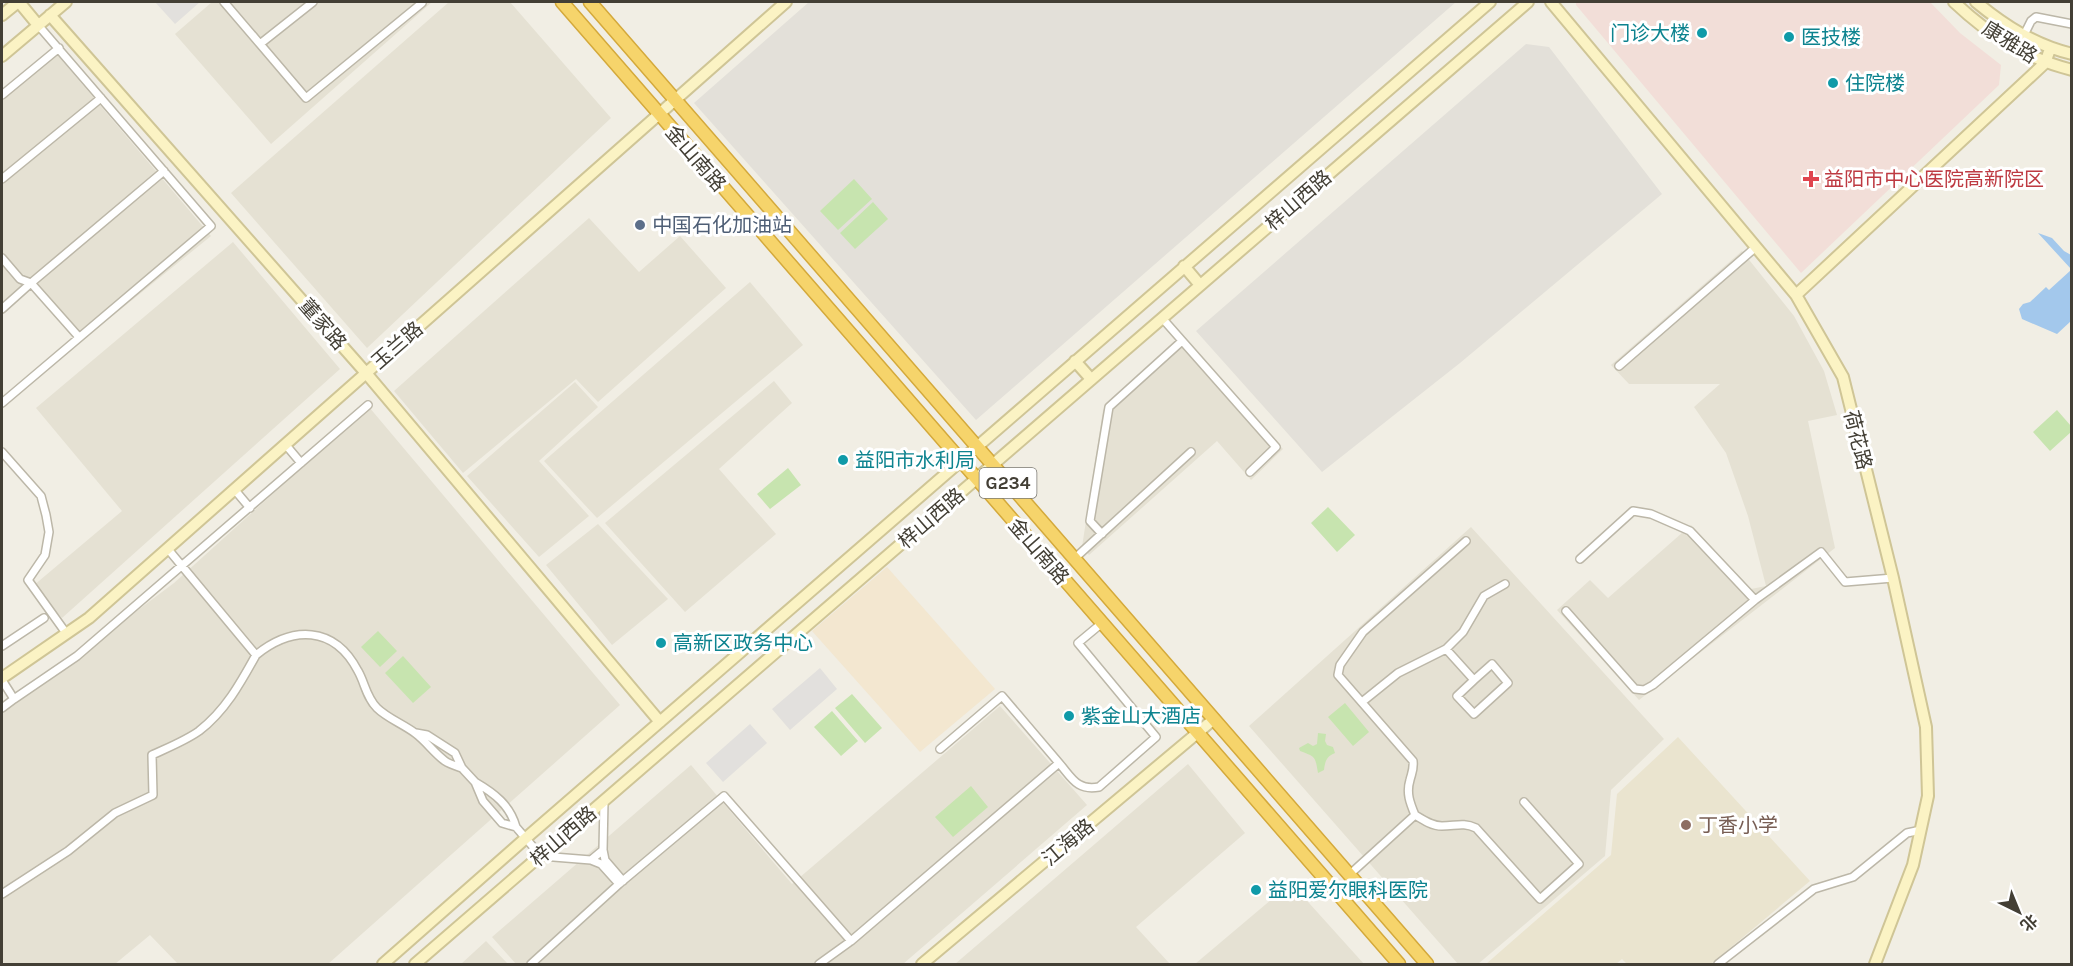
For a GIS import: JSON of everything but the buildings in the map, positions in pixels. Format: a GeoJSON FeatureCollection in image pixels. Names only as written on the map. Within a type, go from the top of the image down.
{"type":"FeatureCollection","features":[{"type":"Feature","properties":{"kind":"highway","name":"金山南路"},"geometry":{"type":"LineString","coordinates":[[562,2],[1399,964]]}},
{"type":"Feature","properties":{"kind":"highway","name":"金山南路"},"geometry":{"type":"LineString","coordinates":[[590,2],[1427,964]]}},
{"type":"Feature","properties":{"kind":"highway"},"geometry":{"type":"LineString","coordinates":[[583,26],[599,12]]}},
{"type":"Feature","properties":{"kind":"street"},"geometry":{"type":"LineString","coordinates":[[2,15],[18,2],[211,226],[78,336],[2,403]]}},
{"type":"Feature","properties":{"kind":"street"},"geometry":{"type":"LineString","coordinates":[[2,56],[66,2]]}},
{"type":"Feature","properties":{"kind":"street"},"geometry":{"type":"LineString","coordinates":[[224,2],[306,98],[422,3]]}},
{"type":"Feature","properties":{"kind":"street"},"geometry":{"type":"LineString","coordinates":[[260,44],[313,2]]}},
{"type":"Feature","properties":{"kind":"street","name":"玉兰路"},"geometry":{"type":"LineString","coordinates":[[2,679],[89,618],[786,2]]}},
{"type":"Feature","properties":{"kind":"street","name":"梓山西路"},"geometry":{"type":"LineString","coordinates":[[383,964],[976,446],[1490,2]]}},
{"type":"Feature","properties":{"kind":"street","name":"梓山西路"},"geometry":{"type":"LineString","coordinates":[[415,964],[1528,2]]}},
{"type":"Feature","properties":{"kind":"street","name":"荷花路"},"geometry":{"type":"LineString","coordinates":[[1551,2],[1796,295],[1842,377],[1893,578],[1926,727],[1928,796],[1921,831],[1913,865],[1875,964]]}},
{"type":"Feature","properties":{"kind":"street","name":"康雅路"},"geometry":{"type":"LineString","coordinates":[[1954,2],[1970,17],[2017,49],[2044,63],[2072,70]]}},
{"type":"Feature","properties":{"kind":"street","name":"康雅路"},"geometry":{"type":"LineString","coordinates":[[1976,2],[2022,35],[2050,49],[2072,54]]}},
{"type":"Feature","properties":{"kind":"street","name":"董家路"},"geometry":{"type":"LineString","coordinates":[[50,15],[366,373],[660,722]]}},
{"type":"Feature","properties":{"kind":"street"},"geometry":{"type":"LineString","coordinates":[[2017,49],[2022,35],[2036,17],[2072,24]]}},
{"type":"Feature","properties":{"kind":"street"},"geometry":{"type":"LineString","coordinates":[[2,95],[58,48]]}},
{"type":"Feature","properties":{"kind":"street"},"geometry":{"type":"LineString","coordinates":[[1796,295],[2044,63],[2050,49]]}},
{"type":"Feature","properties":{"kind":"street"},"geometry":{"type":"LineString","coordinates":[[2,179],[101,98]]}},
{"type":"Feature","properties":{"kind":"street"},"geometry":{"type":"LineString","coordinates":[[2,309],[164,171]]}},
{"type":"Feature","properties":{"kind":"street"},"geometry":{"type":"LineString","coordinates":[[1619,366],[1756,247]]}},
{"type":"Feature","properties":{"kind":"street"},"geometry":{"type":"LineString","coordinates":[[2,258],[20,279],[31,283],[78,336]]}},
{"type":"Feature","properties":{"kind":"street"},"geometry":{"type":"LineString","coordinates":[[1184,266],[1200,285]]}},
{"type":"Feature","properties":{"kind":"street"},"geometry":{"type":"LineString","coordinates":[[1162,318],[1276,447],[1250,472]]}},
{"type":"Feature","properties":{"kind":"street"},"geometry":{"type":"LineString","coordinates":[[1102,534],[1090,521],[1109,407],[1182,341]]}},
{"type":"Feature","properties":{"kind":"street"},"geometry":{"type":"LineString","coordinates":[[1075,361],[1091,379]]}},
{"type":"Feature","properties":{"kind":"street"},"geometry":{"type":"LineString","coordinates":[[2,708],[77,656],[183,567],[368,405]]}},
{"type":"Feature","properties":{"kind":"street"},"geometry":{"type":"LineString","coordinates":[[285,444],[301,463]]}},
{"type":"Feature","properties":{"kind":"street"},"geometry":{"type":"LineString","coordinates":[[2,452],[41,496],[49,532],[45,555],[28,580],[66,633]]}},
{"type":"Feature","properties":{"kind":"street"},"geometry":{"type":"LineString","coordinates":[[1074,559],[1191,452]]}},
{"type":"Feature","properties":{"kind":"street"},"geometry":{"type":"LineString","coordinates":[[234,489],[250,508]]}},
{"type":"Feature","properties":{"kind":"street"},"geometry":{"type":"LineString","coordinates":[[1580,559],[1633,511],[1651,514],[1690,531],[1755,600]]}},
{"type":"Feature","properties":{"kind":"street"},"geometry":{"type":"LineString","coordinates":[[1466,542],[1363,632],[1349,649],[1340,665],[1338,675],[1413,761],[1414,770],[1408,789],[1409,802],[1415,815],[1427,823],[1441,826],[1465,823],[1476,828],[1540,899],[1579,864],[1524,802]]}},
{"type":"Feature","properties":{"kind":"street"},"geometry":{"type":"LineString","coordinates":[[167,548],[256,655]]}},
{"type":"Feature","properties":{"kind":"street"},"geometry":{"type":"LineString","coordinates":[[1566,611],[1635,689],[1644,690],[1755,600],[1821,552],[1845,582],[1893,578]]}},
{"type":"Feature","properties":{"kind":"street"},"geometry":{"type":"LineString","coordinates":[[1362,702],[1388,680],[1446,649],[1463,632],[1484,596],[1505,585]]}},
{"type":"Feature","properties":{"kind":"street"},"geometry":{"type":"LineString","coordinates":[[2,646],[44,618]]}},
{"type":"Feature","properties":{"kind":"street"},"geometry":{"type":"LineString","coordinates":[[940,749],[1002,696],[1079,786],[1087,789],[1099,787],[1156,737],[1078,643],[1102,623]]}},
{"type":"Feature","properties":{"kind":"street"},"geometry":{"type":"LineString","coordinates":[[2,894],[68,851],[115,813],[153,795],[152,755],[197,733],[234,695],[256,655],[271,643],[289,636],[307,634],[324,638],[339,646],[359,672],[368,696],[376,708],[416,733],[446,762],[462,768]]}},
{"type":"Feature","properties":{"kind":"street"},"geometry":{"type":"LineString","coordinates":[[1446,649],[1474,680]]}},
{"type":"Feature","properties":{"kind":"street"},"geometry":{"type":"LineString","coordinates":[[1492,664],[1508,682],[1474,714],[1457,696],[1474,680],[1492,664]]}},
{"type":"Feature","properties":{"kind":"street"},"geometry":{"type":"LineString","coordinates":[[2,679],[14,699]]}},
{"type":"Feature","properties":{"kind":"street","name":"江海路"},"geometry":{"type":"LineString","coordinates":[[922,964],[1214,719]]}},
{"type":"Feature","properties":{"kind":"street"},"geometry":{"type":"LineString","coordinates":[[416,733],[427,735],[455,753],[462,768],[475,783],[483,801],[502,823],[516,827]]}},
{"type":"Feature","properties":{"kind":"street"},"geometry":{"type":"LineString","coordinates":[[819,964],[850,941],[1059,763]]}},
{"type":"Feature","properties":{"kind":"street"},"geometry":{"type":"LineString","coordinates":[[475,783],[493,792],[512,813],[516,827],[541,856],[591,860],[601,864],[621,883]]}},
{"type":"Feature","properties":{"kind":"street"},"geometry":{"type":"LineString","coordinates":[[531,964],[621,883],[724,796],[850,941]]}},
{"type":"Feature","properties":{"kind":"street"},"geometry":{"type":"LineString","coordinates":[[604,801],[603,849],[605,860],[621,883]]}},
{"type":"Feature","properties":{"kind":"street"},"geometry":{"type":"LineString","coordinates":[[1349,875],[1415,815]]}},
{"type":"Feature","properties":{"kind":"street"},"geometry":{"type":"LineString","coordinates":[[1718,964],[1814,889],[1853,876],[1907,833],[1921,831]]}},
{"type":"Feature","properties":{"kind":"street"},"geometry":{"type":"LineString","coordinates":[[591,860],[603,849]]}},
{"type":"Feature","properties":{"kind":"shaded area"},"geometry":{"type":"Polygon","coordinates":[[[155,2],[200,2],[175,24],[155,2]]]}},
{"type":"Feature","properties":{"kind":"shaded area"},"geometry":{"type":"Polygon","coordinates":[[[212,2],[432,2],[271,144],[175,34],[212,2]]]}},
{"type":"Feature","properties":{"kind":"shaded area"},"geometry":{"type":"Polygon","coordinates":[[[449,2],[510,2],[611,118],[367,348],[231,193],[449,2]]]}},
{"type":"Feature","properties":{"kind":"shaded area"},"geometry":{"type":"Polygon","coordinates":[[[809,2],[1456,2],[976,420],[694,103],[809,2]]]}},
{"type":"Feature","properties":{"kind":"shaded area","name":"益阳市中心医院高新院区"},"geometry":{"type":"Polygon","coordinates":[[[1576,2],[1930,2],[1960,33],[2001,65],[1999,85],[1801,273],[1576,5],[1576,2]]]}},
{"type":"Feature","properties":{"kind":"shaded area"},"geometry":{"type":"Polygon","coordinates":[[[1526,44],[1549,47],[1662,194],[1460,363],[1322,472],[1196,331],[1526,44]]]}},
{"type":"Feature","properties":{"kind":"shaded area"},"geometry":{"type":"Polygon","coordinates":[[[54,51],[211,236],[78,344],[28,284],[2,308],[2,97],[54,51]]]}},
{"type":"Feature","properties":{"kind":"shaded area"},"geometry":{"type":"Polygon","coordinates":[[[589,218],[639,272],[680,236],[726,288],[598,402],[576,379],[463,473],[394,391],[589,218]]]}},
{"type":"Feature","properties":{"kind":"shaded area"},"geometry":{"type":"Polygon","coordinates":[[[233,242],[340,369],[62,618],[33,586],[122,511],[36,408],[233,242]]]}},
{"type":"Feature","properties":{"kind":"shaded area"},"geometry":{"type":"Polygon","coordinates":[[[1742,251],[1794,316],[1824,371],[1837,415],[1808,421],[1835,548],[1639,700],[1557,610],[1590,580],[1608,598],[1691,525],[1751,589],[1766,586],[1748,516],[1726,453],[1694,407],[1720,384],[1629,384],[1611,365],[1742,251]]]}},
{"type":"Feature","properties":{"kind":"shaded area"},"geometry":{"type":"Polygon","coordinates":[[[750,282],[803,345],[597,518],[544,461],[750,282]]]}},
{"type":"Feature","properties":{"kind":"shaded area"},"geometry":{"type":"Polygon","coordinates":[[[1180,336],[1283,449],[1251,480],[1217,441],[1089,555],[1082,547],[1103,410],[1180,336]]]}},
{"type":"Feature","properties":{"kind":"shaded area"},"geometry":{"type":"Polygon","coordinates":[[[774,381],[792,403],[719,469],[776,534],[685,612],[605,523],[774,381]]]}},
{"type":"Feature","properties":{"kind":"shaded area"},"geometry":{"type":"Polygon","coordinates":[[[575,382],[598,407],[539,461],[589,516],[539,557],[467,476],[575,382]]]}},
{"type":"Feature","properties":{"kind":"shaded area"},"geometry":{"type":"Polygon","coordinates":[[[369,407],[620,705],[328,964],[178,964],[150,935],[115,964],[5,964],[2,961],[2,712],[174,583],[369,407]]]}},
{"type":"Feature","properties":{"kind":"shaded area"},"geometry":{"type":"Polygon","coordinates":[[[598,524],[668,599],[612,645],[546,565],[598,524]]]}},
{"type":"Feature","properties":{"kind":"shaded area"},"geometry":{"type":"Polygon","coordinates":[[[1471,527],[1664,739],[1611,790],[1605,856],[1478,964],[1458,964],[1249,726],[1471,527]]]}},
{"type":"Feature","properties":{"kind":"shaded area"},"geometry":{"type":"Polygon","coordinates":[[[887,567],[995,689],[920,752],[812,631],[887,567]]]}},
{"type":"Feature","properties":{"kind":"shaded area"},"geometry":{"type":"Polygon","coordinates":[[[820,668],[837,689],[790,730],[772,709],[820,668]]]}},
{"type":"Feature","properties":{"kind":"shaded area"},"geometry":{"type":"Polygon","coordinates":[[[1000,706],[1087,805],[903,964],[516,964],[492,937],[691,765],[792,884],[1000,706]]]}},
{"type":"Feature","properties":{"kind":"shaded area"},"geometry":{"type":"Polygon","coordinates":[[[750,724],[767,743],[723,782],[706,763],[750,724]]]}},
{"type":"Feature","properties":{"kind":"shaded area","name":"丁香小学"},"geometry":{"type":"Polygon","coordinates":[[[1678,737],[1810,881],[1711,964],[1627,964],[1622,959],[1616,964],[1486,964],[1611,855],[1617,794],[1678,737]]]}},
{"type":"Feature","properties":{"kind":"shaded area"},"geometry":{"type":"Polygon","coordinates":[[[1188,764],[1245,833],[1136,927],[1170,964],[955,964],[1188,764]]]}},
{"type":"Feature","properties":{"kind":"shaded area"},"geometry":{"type":"Polygon","coordinates":[[[1291,883],[1364,964],[1195,964],[1291,883]]]}},
{"type":"Feature","properties":{"kind":"shaded area"},"geometry":{"type":"Polygon","coordinates":[[[486,941],[508,964],[461,964],[486,941]]]}},
{"type":"Feature","properties":{"kind":"green space"},"geometry":{"type":"Polygon","coordinates":[[[854,179],[872,199],[838,230],[820,211],[854,179]]]}},
{"type":"Feature","properties":{"kind":"green space"},"geometry":{"type":"Polygon","coordinates":[[[873,202],[888,219],[855,249],[840,233],[873,202]]]}},
{"type":"Feature","properties":{"kind":"green space"},"geometry":{"type":"Polygon","coordinates":[[[2057,410],[2071,426],[2071,432],[2050,451],[2033,432],[2057,410]]]}},
{"type":"Feature","properties":{"kind":"green space"},"geometry":{"type":"Polygon","coordinates":[[[788,468],[801,485],[770,509],[757,494],[788,468]]]}},
{"type":"Feature","properties":{"kind":"green space"},"geometry":{"type":"Polygon","coordinates":[[[1328,507],[1355,535],[1337,552],[1311,523],[1328,507]]]}},
{"type":"Feature","properties":{"kind":"green space"},"geometry":{"type":"Polygon","coordinates":[[[378,631],[397,651],[380,667],[361,647],[378,631]]]}},
{"type":"Feature","properties":{"kind":"green space"},"geometry":{"type":"Polygon","coordinates":[[[403,656],[431,687],[413,703],[385,673],[403,656]]]}},
{"type":"Feature","properties":{"kind":"green space"},"geometry":{"type":"Polygon","coordinates":[[[852,694],[882,728],[865,743],[835,708],[852,694]]]}},
{"type":"Feature","properties":{"kind":"green space"},"geometry":{"type":"Polygon","coordinates":[[[1345,703],[1369,732],[1353,746],[1328,717],[1345,703]]]}},
{"type":"Feature","properties":{"kind":"green space"},"geometry":{"type":"Polygon","coordinates":[[[832,711],[858,741],[841,756],[814,727],[832,711]]]}},
{"type":"Feature","properties":{"kind":"green space"},"geometry":{"type":"Polygon","coordinates":[[[1318,733],[1326,734],[1325,741],[1327,745],[1333,747],[1335,753],[1327,759],[1324,770],[1318,773],[1314,758],[1300,751],[1299,748],[1308,743],[1313,746],[1317,744],[1318,733]]]}},
{"type":"Feature","properties":{"kind":"green space"},"geometry":{"type":"Polygon","coordinates":[[[971,786],[988,807],[953,837],[935,817],[971,786]]]}},
{"type":"Feature","properties":{"kind":"water"},"geometry":{"type":"Polygon","coordinates":[[[2038,233],[2052,238],[2071,255],[2071,269],[2038,233]]]}},
{"type":"Feature","properties":{"kind":"water"},"geometry":{"type":"Polygon","coordinates":[[[2071,270],[2071,321],[2057,334],[2022,319],[2019,309],[2023,304],[2030,302],[2046,287],[2049,290],[2071,270]]]}},
{"type":"Feature","properties":{"kind":"place","name":"门诊大楼"},"geometry":{"type":"Point","coordinates":[1702,33]}},
{"type":"Feature","properties":{"kind":"place","name":"医技楼"},"geometry":{"type":"Point","coordinates":[1789,37]}},
{"type":"Feature","properties":{"kind":"place","name":"住院楼"},"geometry":{"type":"Point","coordinates":[1833,83]}},
{"type":"Feature","properties":{"kind":"place","name":"益阳市中心医院高新院区"},"geometry":{"type":"Point","coordinates":[1811,179]}},
{"type":"Feature","properties":{"kind":"place","name":"中国石化加油站"},"geometry":{"type":"Point","coordinates":[640,225]}},
{"type":"Feature","properties":{"kind":"place","name":"益阳市水利局"},"geometry":{"type":"Point","coordinates":[843,460]}},
{"type":"Feature","properties":{"kind":"place","name":"高新区政务中心"},"geometry":{"type":"Point","coordinates":[661,643]}},
{"type":"Feature","properties":{"kind":"place","name":"紫金山大酒店"},"geometry":{"type":"Point","coordinates":[1069,716]}},
{"type":"Feature","properties":{"kind":"place","name":"丁香小学"},"geometry":{"type":"Point","coordinates":[1686,825]}},
{"type":"Feature","properties":{"kind":"place","name":"益阳爱尔眼科医院"},"geometry":{"type":"Point","coordinates":[1256,890]}}]}
